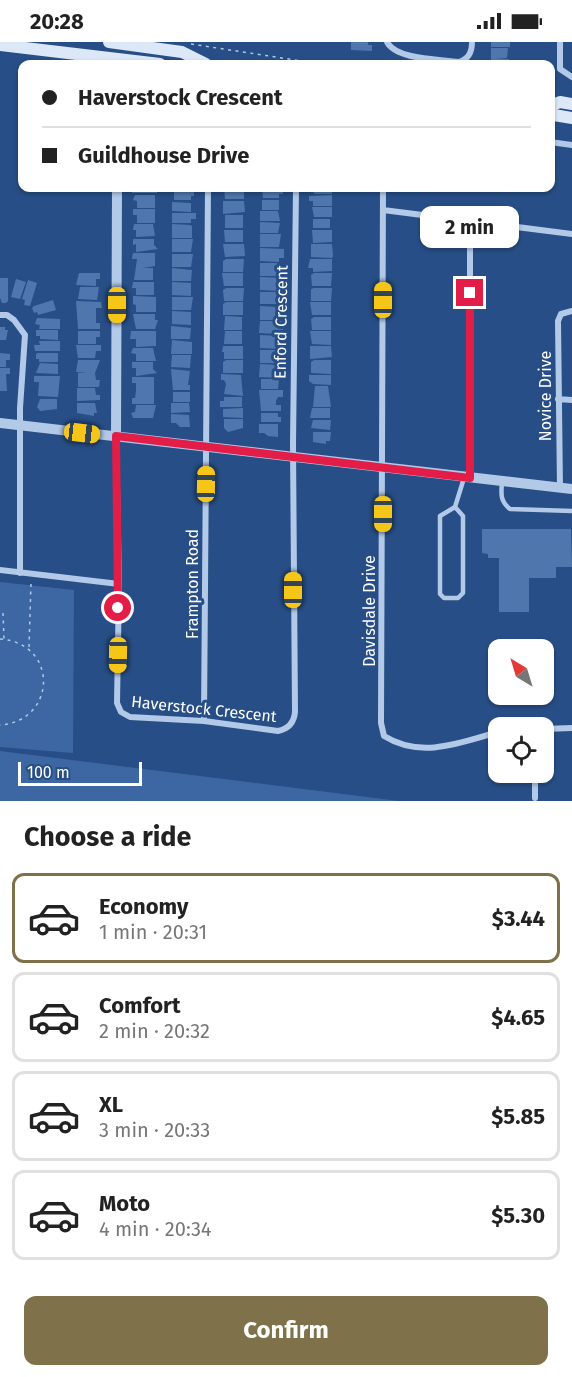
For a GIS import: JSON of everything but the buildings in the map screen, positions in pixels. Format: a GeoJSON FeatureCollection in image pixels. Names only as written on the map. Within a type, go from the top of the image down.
{"type":"FeatureCollection","features":[{"type":"Feature","properties":{"kind":"main road"},"geometry":{"type":"LineString","coordinates":[[115,42],[182,52],[197,60]]}},
{"type":"Feature","properties":{"kind":"main road"},"geometry":{"type":"LineString","coordinates":[[0,45],[104,60]]}},
{"type":"Feature","properties":{"kind":"main road"},"geometry":{"type":"LineString","coordinates":[[555,105],[560,102],[572,104]]}},
{"type":"Feature","properties":{"kind":"main road"},"geometry":{"type":"LineString","coordinates":[[555,115],[572,118]]}},
{"type":"Feature","properties":{"kind":"street"},"geometry":{"type":"LineString","coordinates":[[115,42],[118,60]]}},
{"type":"Feature","properties":{"kind":"street"},"geometry":{"type":"LineString","coordinates":[[387,42],[390,48],[399,54],[444,60]]}},
{"type":"Feature","properties":{"kind":"street"},"geometry":{"type":"LineString","coordinates":[[464,60],[470,54],[472,42]]}},
{"type":"Feature","properties":{"kind":"street"},"geometry":{"type":"LineString","coordinates":[[560,42],[560,69],[572,77]]}},
{"type":"Feature","properties":{"kind":"street"},"geometry":{"type":"LineString","coordinates":[[555,143],[572,145]]}},
{"type":"Feature","properties":{"kind":"street"},"geometry":{"type":"LineString","coordinates":[[116,436],[117,192]]}},
{"type":"Feature","properties":{"kind":"street"},"geometry":{"type":"LineString","coordinates":[[207,447],[208,192]]}},
{"type":"Feature","properties":{"kind":"street","name":"Enford Crescent"},"geometry":{"type":"LineString","coordinates":[[293,458],[296,192]]}},
{"type":"Feature","properties":{"kind":"street","name":"Davisdale Drive"},"geometry":{"type":"LineString","coordinates":[[383,192],[381,723],[384,736],[395,743],[441,749],[488,735]]}},
{"type":"Feature","properties":{"kind":"street"},"geometry":{"type":"LineString","coordinates":[[383,210],[470,223],[572,234]]}},
{"type":"Feature","properties":{"kind":"street"},"geometry":{"type":"LineString","coordinates":[[467,478],[470,223]]}},
{"type":"Feature","properties":{"kind":"street","name":"Novice Drive"},"geometry":{"type":"LineString","coordinates":[[560,489],[558,321],[561,314],[572,311]]}},
{"type":"Feature","properties":{"kind":"street"},"geometry":{"type":"LineString","coordinates":[[0,315],[7,315],[14,320],[25,335],[20,425],[20,573]]}},
{"type":"Feature","properties":{"kind":"street"},"geometry":{"type":"LineString","coordinates":[[558,399],[572,400]]}},
{"type":"Feature","properties":{"kind":"street"},"geometry":{"type":"LineString","coordinates":[[0,423],[572,489]]}},
{"type":"Feature","properties":{"kind":"street","name":"Haverstock Crescent"},"geometry":{"type":"LineString","coordinates":[[116,436],[119,584],[117,703],[121,712],[130,717],[204,720],[278,731],[288,727],[294,718],[293,458]]}},
{"type":"Feature","properties":{"kind":"street","name":"Frampton Road"},"geometry":{"type":"LineString","coordinates":[[204,720],[207,447]]}},
{"type":"Feature","properties":{"kind":"street"},"geometry":{"type":"LineString","coordinates":[[0,570],[119,584]]}},
{"type":"Feature","properties":{"kind":"street"},"geometry":{"type":"LineString","coordinates":[[554,729],[572,728]]}},
{"type":"Feature","properties":{"kind":"street"},"geometry":{"type":"LineString","coordinates":[[535,783],[535,798]]}},
{"type":"Feature","properties":{"kind":"lane"},"geometry":{"type":"LineString","coordinates":[[455,507],[463,516],[463,593],[458,598],[444,598],[440,594],[440,516],[455,507],[467,478]]}},
{"type":"Feature","properties":{"kind":"lane"},"geometry":{"type":"LineString","coordinates":[[502,482],[503,504],[510,509],[572,511]]}},
{"type":"Feature","properties":{"kind":"path"},"geometry":{"type":"LineString","coordinates":[[184,43],[295,60]]}},
{"type":"Feature","properties":{"kind":"path"},"geometry":{"type":"LineString","coordinates":[[29,648],[31,583]]}},
{"type":"Feature","properties":{"kind":"path"},"geometry":{"type":"LineString","coordinates":[[3,614],[4,639]]}},
{"type":"Feature","properties":{"kind":"path"},"geometry":{"type":"LineString","coordinates":[[0,639],[22,643],[29,648],[41,666],[43,692],[38,704],[25,717],[0,725]]}},
{"type":"Feature","properties":{"kind":"shaded area"},"geometry":{"type":"Polygon","coordinates":[[[0,582],[74,590],[73,753],[0,747],[0,582]]]}},
{"type":"Feature","properties":{"kind":"shaded area"},"geometry":{"type":"Polygon","coordinates":[[[0,751],[399,801],[0,801],[0,751]]]}},
{"type":"Feature","properties":{"kind":"route"},"geometry":{"type":"LineString","coordinates":[[118,608],[116,436],[470,478],[470,293]]}}]}
